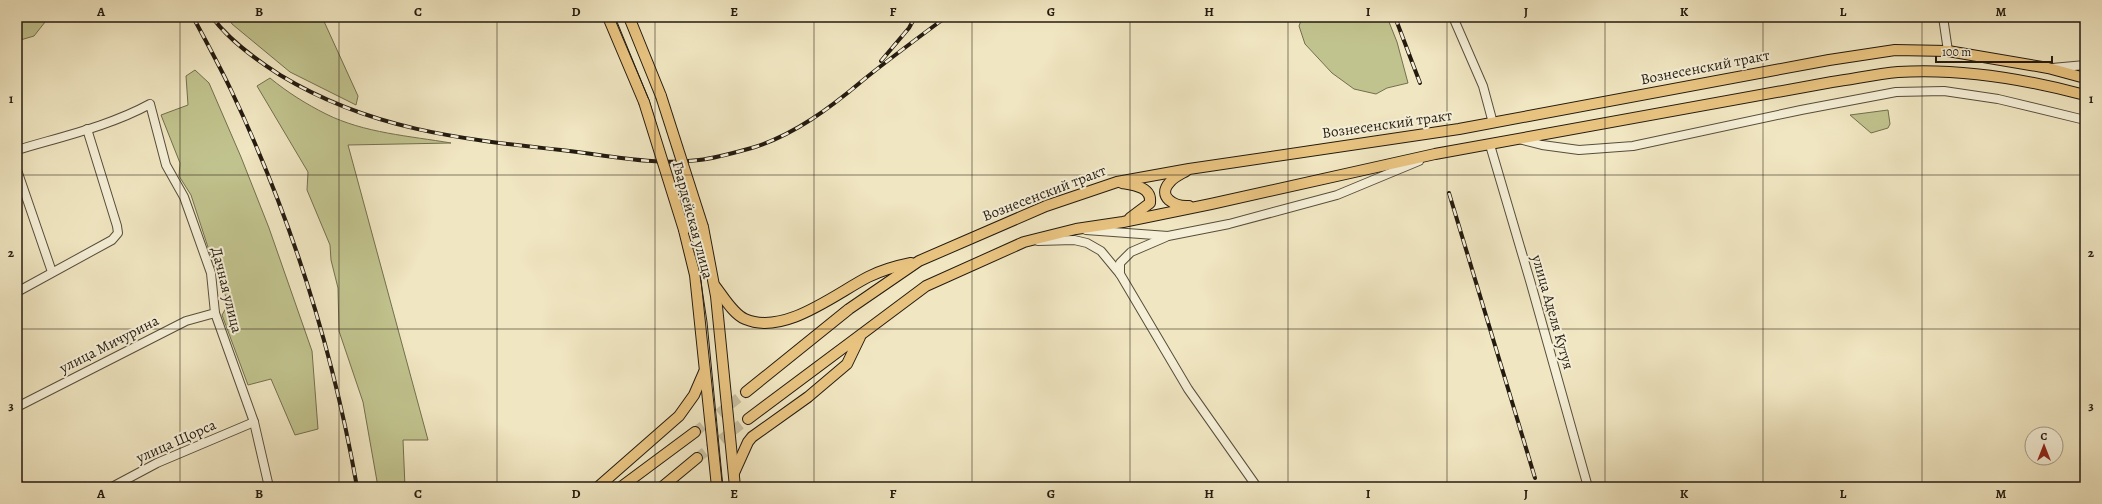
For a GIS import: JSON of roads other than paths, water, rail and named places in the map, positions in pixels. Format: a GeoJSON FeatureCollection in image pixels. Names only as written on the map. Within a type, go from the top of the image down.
{"type":"FeatureCollection","features":[{"type":"Feature","properties":{"kind":"main road","name":"Гвардейская улица"},"geometry":{"type":"LineString","coordinates":[[608,17],[644,102],[684,230],[695,275],[717,487]]}},
{"type":"Feature","properties":{"kind":"main road","name":"Гвардейская улица"},"geometry":{"type":"LineString","coordinates":[[629,17],[661,96],[703,227],[714,284],[735,487]]}},
{"type":"Feature","properties":{"kind":"main road","name":"Вознесенский тракт"},"geometry":{"type":"LineString","coordinates":[[746,392],[849,308],[919,261],[1046,206],[1117,182],[1189,169],[1493,123],[1828,60],[1895,50],[1948,51],[2048,68],[2085,78]]}},
{"type":"Feature","properties":{"kind":"main road"},"geometry":{"type":"LineString","coordinates":[[748,419],[926,286],[1024,242],[1076,229],[1123,222],[1211,204],[1435,154],[1832,82],[1898,72],[1950,72],[1990,76],[2085,95]]}},
{"type":"Feature","properties":{"kind":"main road"},"geometry":{"type":"LineString","coordinates":[[1189,169],[1169,182],[1165,193],[1167,198],[1173,203],[1182,206],[1211,204]]}},
{"type":"Feature","properties":{"kind":"main road"},"geometry":{"type":"LineString","coordinates":[[1117,182],[1139,186],[1148,192],[1151,198],[1150,203],[1140,212],[1123,222]]}},
{"type":"Feature","properties":{"kind":"main road"},"geometry":{"type":"LineString","coordinates":[[714,284],[744,319],[767,324],[782,321],[825,303],[868,277],[886,269],[919,261]]}},
{"type":"Feature","properties":{"kind":"main road"},"geometry":{"type":"LineString","coordinates":[[734,473],[748,442],[752,437],[808,397],[846,364],[861,334]]}},
{"type":"Feature","properties":{"kind":"main road"},"geometry":{"type":"LineString","coordinates":[[598,487],[679,416],[694,395],[704,372]]}},
{"type":"Feature","properties":{"kind":"main road"},"geometry":{"type":"LineString","coordinates":[[621,487],[695,432]]}},
{"type":"Feature","properties":{"kind":"main road"},"geometry":{"type":"LineString","coordinates":[[662,487],[698,458]]}},
{"type":"Feature","properties":{"kind":"street"},"geometry":{"type":"LineString","coordinates":[[1453,17],[1484,86],[1493,123]]}},
{"type":"Feature","properties":{"kind":"street"},"geometry":{"type":"LineString","coordinates":[[1944,17],[1948,51]]}},
{"type":"Feature","properties":{"kind":"street"},"geometry":{"type":"LineString","coordinates":[[2048,68],[2085,65]]}},
{"type":"Feature","properties":{"kind":"street"},"geometry":{"type":"LineString","coordinates":[[1518,139],[1542,145],[1579,150],[1633,146],[1815,107],[1896,92],[1944,90],[1992,97],[2085,120]]}},
{"type":"Feature","properties":{"kind":"street","name":"Дачная улица"},"geometry":{"type":"LineString","coordinates":[[86,129],[140,110],[150,104],[166,165],[184,197],[211,273],[215,312],[254,422],[269,487]]}},
{"type":"Feature","properties":{"kind":"street"},"geometry":{"type":"LineString","coordinates":[[17,150],[86,129],[118,233],[112,240],[17,292]]}},
{"type":"Feature","properties":{"kind":"street","name":"улица Аделя Кутуя"},"geometry":{"type":"LineString","coordinates":[[1490,145],[1588,487]]}},
{"type":"Feature","properties":{"kind":"street"},"geometry":{"type":"LineString","coordinates":[[1120,274],[1120,263],[1131,252],[1168,236],[1230,224],[1337,195],[1435,154]]}},
{"type":"Feature","properties":{"kind":"street"},"geometry":{"type":"LineString","coordinates":[[17,170],[52,272]]}},
{"type":"Feature","properties":{"kind":"street"},"geometry":{"type":"LineString","coordinates":[[1076,229],[1168,236]]}},
{"type":"Feature","properties":{"kind":"street"},"geometry":{"type":"LineString","coordinates":[[1024,242],[1074,240],[1087,243],[1101,250],[1120,274],[1188,389],[1257,487]]}},
{"type":"Feature","properties":{"kind":"street","name":"улица Мичурина"},"geometry":{"type":"LineString","coordinates":[[17,406],[186,321],[215,312]]}},
{"type":"Feature","properties":{"kind":"street","name":"улица Щорса"},"geometry":{"type":"LineString","coordinates":[[112,487],[157,463],[254,422]]}},
{"type":"Feature","properties":{"kind":"street"},"geometry":{"type":"LineString","coordinates":[[17,482],[20,487]]}},
{"type":"Feature","properties":{"kind":"tunnel"},"geometry":{"type":"LineString","coordinates":[[695,432],[746,392]]}},
{"type":"Feature","properties":{"kind":"tunnel"},"geometry":{"type":"LineString","coordinates":[[697,458],[748,419]]}},
{"type":"Feature","properties":{"kind":"tram line"},"geometry":{"type":"LineString","coordinates":[[615,17],[649,100],[699,269],[707,322],[723,487]]}},
{"type":"Feature","properties":{"kind":"railway"},"geometry":{"type":"LineString","coordinates":[[193,17],[226,81],[252,137],[290,234],[322,334],[347,436],[357,487]]}},
{"type":"Feature","properties":{"kind":"railway"},"geometry":{"type":"LineString","coordinates":[[212,17],[219,26],[243,49],[280,75],[313,93],[347,108],[381,120],[451,136],[630,159],[665,162],[699,160],[720,156],[770,142],[798,128],[825,110],[946,17]]}},
{"type":"Feature","properties":{"kind":"railway"},"geometry":{"type":"LineString","coordinates":[[881,61],[909,28],[915,17]]}},
{"type":"Feature","properties":{"kind":"railway"},"geometry":{"type":"LineString","coordinates":[[1395,17],[1420,83]]}},
{"type":"Feature","properties":{"kind":"railway"},"geometry":{"type":"LineString","coordinates":[[1449,193],[1535,478]]}}]}
